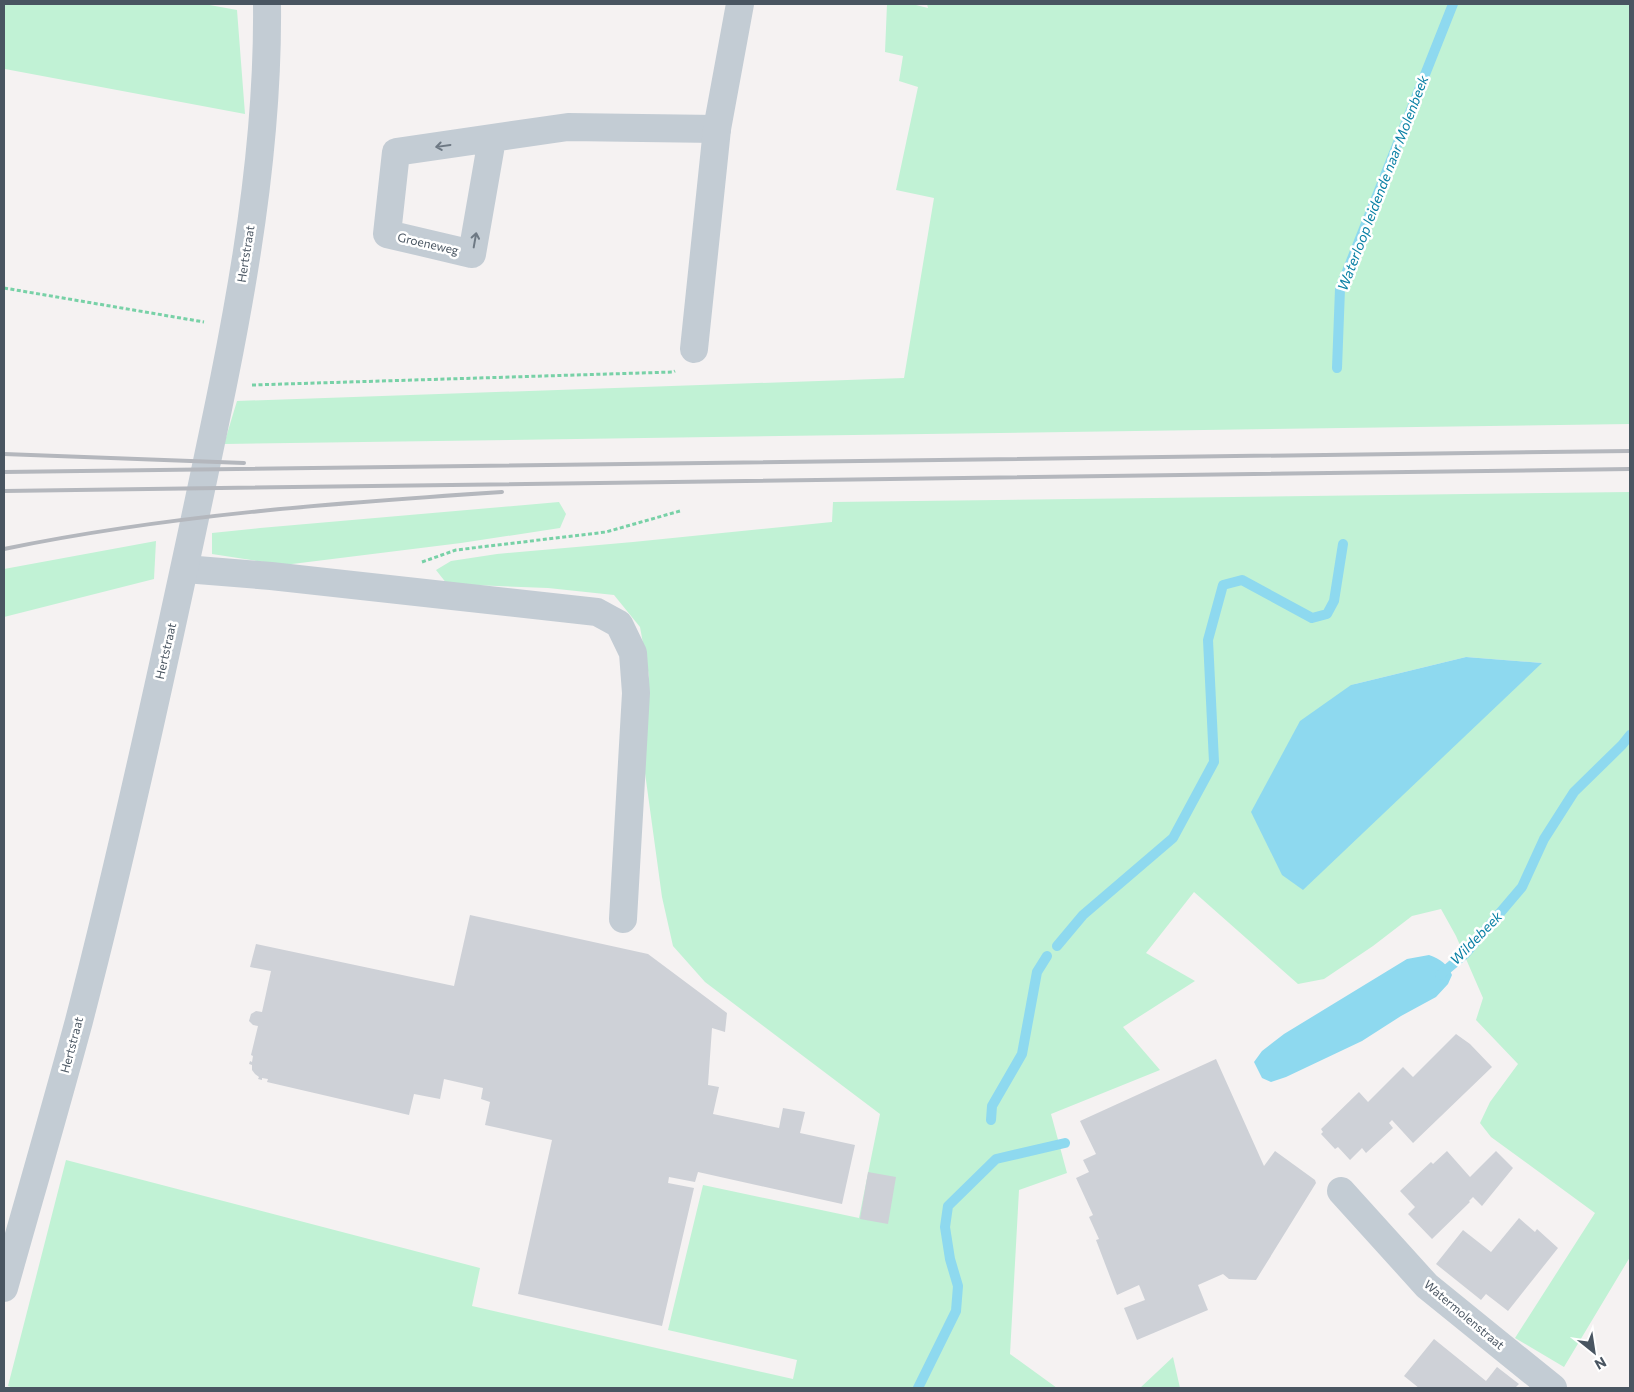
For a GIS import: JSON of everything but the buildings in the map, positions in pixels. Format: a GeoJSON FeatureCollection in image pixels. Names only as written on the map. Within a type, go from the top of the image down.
{"type":"FeatureCollection","features":[{"type":"Feature","properties":{"kind":"street","name":"Hertstraat"},"geometry":{"type":"LineString","coordinates":[[4,1288],[78,1024],[104,922],[224,386],[246,259],[265,108],[268,42],[267,4]]}},
{"type":"Feature","properties":{"kind":"street"},"geometry":{"type":"LineString","coordinates":[[694,349],[717,129],[740,4]]}},
{"type":"Feature","properties":{"kind":"street","name":"Groeneweg"},"geometry":{"type":"LineString","coordinates":[[492,139],[472,254],[387,234],[396,152],[568,127],[717,129]]}},
{"type":"Feature","properties":{"kind":"street"},"geometry":{"type":"LineString","coordinates":[[184,569],[271,576],[597,612],[619,624],[633,653],[636,693],[623,920]]}},
{"type":"Feature","properties":{"kind":"street","name":"Watermolenstraat"},"geometry":{"type":"LineString","coordinates":[[1341,1191],[1427,1286],[1553,1388]]}},
{"type":"Feature","properties":{"kind":"path"},"geometry":{"type":"LineString","coordinates":[[4,288],[234,327]]}},
{"type":"Feature","properties":{"kind":"path"},"geometry":{"type":"LineString","coordinates":[[224,386],[673,372],[694,349]]}},
{"type":"Feature","properties":{"kind":"path"},"geometry":{"type":"LineString","coordinates":[[419,562],[456,550],[606,532],[680,511]]}},
{"type":"Feature","properties":{"kind":"green space"},"geometry":{"type":"Polygon","coordinates":[[[4,4],[204,4],[237,10],[245,114],[5,69],[4,72],[4,4]]]}},
{"type":"Feature","properties":{"kind":"green space"},"geometry":{"type":"Polygon","coordinates":[[[887,4],[912,4],[928,8],[927,4],[1630,4],[1630,424],[224,444],[237,401],[904,378],[934,198],[896,190],[918,87],[899,81],[903,56],[885,52],[887,4]]]}},
{"type":"Feature","properties":{"kind":"green space"},"geometry":{"type":"Polygon","coordinates":[[[1630,492],[1630,1257],[1564,1367],[1515,1338],[1595,1213],[1491,1137],[1480,1123],[1490,1102],[1518,1064],[1476,1020],[1483,998],[1456,936],[1441,909],[1412,916],[1373,946],[1324,979],[1298,984],[1194,892],[1146,953],[1195,981],[1123,1027],[1160,1070],[1051,1114],[1067,1173],[1019,1190],[1010,1354],[1057,1388],[13,1388],[8,1386],[66,1160],[480,1268],[472,1306],[793,1379],[797,1360],[668,1330],[703,1185],[859,1218],[880,1114],[705,982],[673,946],[662,897],[642,751],[649,676],[640,627],[614,595],[548,588],[447,584],[436,570],[451,561],[497,554],[832,522],[833,502],[1630,492]],[[1466,657],[1351,685],[1542,663],[1466,657]]]}},
{"type":"Feature","properties":{"kind":"green space"},"geometry":{"type":"Polygon","coordinates":[[[559,502],[566,514],[560,528],[461,543],[284,565],[212,554],[212,533],[559,502]]]}},
{"type":"Feature","properties":{"kind":"green space"},"geometry":{"type":"Polygon","coordinates":[[[156,541],[154,579],[4,617],[4,569],[156,541]]]}},
{"type":"Feature","properties":{"kind":"green space"},"geometry":{"type":"Polygon","coordinates":[[[1173,1357],[1180,1388],[1140,1388],[1173,1357]]]}},
{"type":"Feature","properties":{"kind":"water"},"geometry":{"type":"Polygon","coordinates":[[[1466,657],[1542,663],[1303,890],[1282,875],[1251,812],[1300,721],[1351,685],[1466,657]]]}},
{"type":"Feature","properties":{"kind":"water"},"geometry":{"type":"Polygon","coordinates":[[[1429,955],[1443,962],[1452,975],[1448,984],[1436,997],[1401,1016],[1362,1041],[1286,1077],[1271,1082],[1262,1078],[1254,1062],[1262,1051],[1284,1034],[1407,959],[1429,955]]]}},
{"type":"Feature","properties":{"kind":"waterway","name":"Waterloop leidende naar Molenbeek"},"geometry":{"type":"LineString","coordinates":[[1337,368],[1340,289],[1453,4]]}},
{"type":"Feature","properties":{"kind":"waterway","name":"Waterloop leidende naar Molenbeek"},"geometry":{"type":"LineString","coordinates":[[1057,946],[1083,915],[1173,838],[1214,762],[1208,640],[1223,585],[1242,580],[1312,618],[1327,614],[1334,601],[1343,544]]}},
{"type":"Feature","properties":{"kind":"waterway","name":"Wildebeek"},"geometry":{"type":"LineString","coordinates":[[1440,975],[1465,954],[1522,887],[1544,839],[1574,792],[1630,735]]}},
{"type":"Feature","properties":{"kind":"waterway","name":"Waterloop leidende naar Molenbeek"},"geometry":{"type":"LineString","coordinates":[[991,1120],[992,1106],[1022,1054],[1037,972],[1047,956]]}},
{"type":"Feature","properties":{"kind":"waterway","name":"Wildebeek"},"geometry":{"type":"LineString","coordinates":[[918,1388],[956,1311],[958,1286],[950,1259],[945,1227],[948,1206],[996,1159],[1065,1143]]}},
{"type":"Feature","properties":{"kind":"railway"},"geometry":{"type":"LineString","coordinates":[[4,472],[1630,451]]}},
{"type":"Feature","properties":{"kind":"railway"},"geometry":{"type":"LineString","coordinates":[[4,454],[244,463]]}},
{"type":"Feature","properties":{"kind":"railway"},"geometry":{"type":"LineString","coordinates":[[4,491],[1630,469]]}},
{"type":"Feature","properties":{"kind":"railway"},"geometry":{"type":"LineString","coordinates":[[4,549],[66,537],[190,519],[314,506],[502,492]]}}]}
